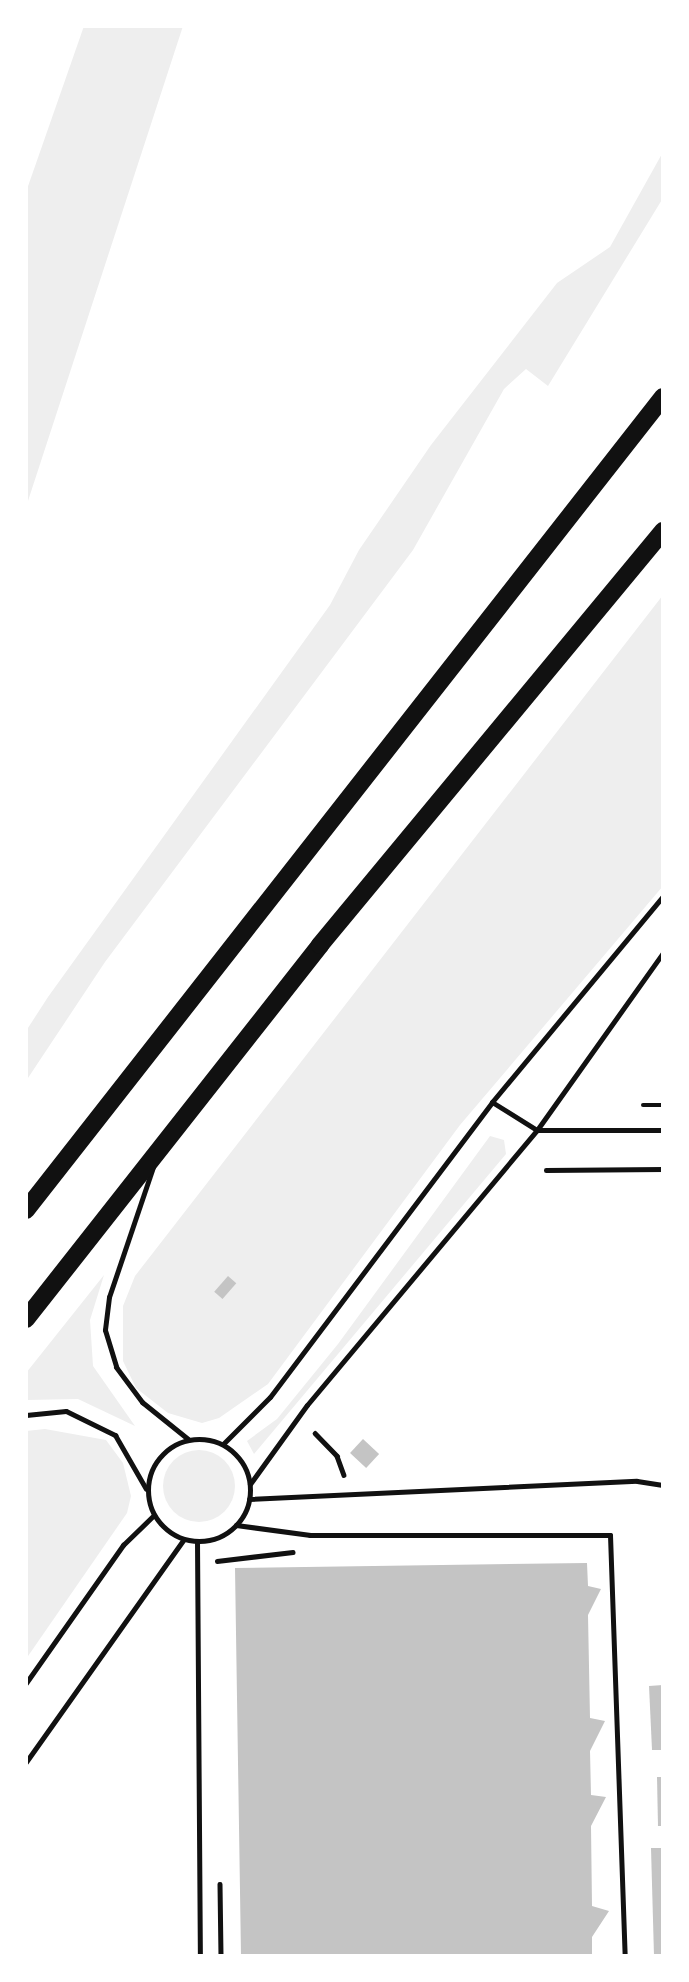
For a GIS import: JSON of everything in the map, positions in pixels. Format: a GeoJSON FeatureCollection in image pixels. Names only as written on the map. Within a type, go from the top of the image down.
{"type":"FeatureCollection","features":[{"type":"Feature","properties":{"kind":"main road"},"geometry":{"type":"LineString","coordinates":[[26,1210],[663,397]]}},
{"type":"Feature","properties":{"kind":"main road"},"geometry":{"type":"LineString","coordinates":[[26,1319],[159,1149],[663,531]]}},
{"type":"Feature","properties":{"kind":"lane"},"geometry":{"type":"LineString","coordinates":[[223,1444],[270,1397],[492,1102],[663,897]]}},
{"type":"Feature","properties":{"kind":"lane"},"geometry":{"type":"LineString","coordinates":[[250,1484],[307,1405],[537,1130],[663,953]]}},
{"type":"Feature","properties":{"kind":"lane"},"geometry":{"type":"LineString","coordinates":[[492,1102],[537,1130],[663,1130]]}},
{"type":"Feature","properties":{"kind":"lane"},"geometry":{"type":"LineString","coordinates":[[159,1149],[109,1297],[105,1330],[116,1367],[142,1402],[188,1439],[223,1444],[236,1455],[250,1484],[249,1499],[236,1525]]}},
{"type":"Feature","properties":{"kind":"lane"},"geometry":{"type":"LineString","coordinates":[[26,1415],[66,1411],[115,1435],[148,1495],[154,1515],[184,1539],[197,1541],[236,1525],[310,1535],[610,1535],[625,1956]]}},
{"type":"Feature","properties":{"kind":"lane"},"geometry":{"type":"LineString","coordinates":[[148,1495],[161,1455],[188,1439]]}},
{"type":"Feature","properties":{"kind":"lane"},"geometry":{"type":"LineString","coordinates":[[249,1499],[637,1481],[663,1485]]}},
{"type":"Feature","properties":{"kind":"lane"},"geometry":{"type":"LineString","coordinates":[[26,1682],[123,1545],[154,1515]]}},
{"type":"Feature","properties":{"kind":"lane"},"geometry":{"type":"LineString","coordinates":[[26,1762],[184,1539]]}},
{"type":"Feature","properties":{"kind":"lane"},"geometry":{"type":"LineString","coordinates":[[197,1541],[200,1956]]}},
{"type":"Feature","properties":{"kind":"path"},"geometry":{"type":"LineString","coordinates":[[643,1105],[663,1105]]}},
{"type":"Feature","properties":{"kind":"path"},"geometry":{"type":"LineString","coordinates":[[546,1170],[663,1169]]}},
{"type":"Feature","properties":{"kind":"path"},"geometry":{"type":"LineString","coordinates":[[214,1573],[218,1556],[300,1552]]}},
{"type":"Feature","properties":{"kind":"path"},"geometry":{"type":"LineString","coordinates":[[220,1874],[221,1956]]}},
{"type":"Feature","properties":{"kind":"shaded area"},"geometry":{"type":"Polygon","coordinates":[[[84,26],[183,26],[26,507],[26,192],[84,26]]]}},
{"type":"Feature","properties":{"kind":"shaded area"},"geometry":{"type":"Polygon","coordinates":[[[663,152],[663,198],[548,386],[526,369],[504,389],[413,550],[105,962],[26,1081],[26,1031],[48,997],[330,605],[359,550],[431,445],[557,283],[610,247],[663,152]]]}},
{"type":"Feature","properties":{"kind":"shaded area"},"geometry":{"type":"Polygon","coordinates":[[[663,595],[663,886],[460,1125],[268,1384],[219,1418],[202,1423],[168,1413],[136,1388],[123,1361],[123,1306],[135,1276],[663,595]]]}},
{"type":"Feature","properties":{"kind":"shaded area"},"geometry":{"type":"Polygon","coordinates":[[[490,1136],[504,1140],[506,1154],[254,1454],[247,1441],[277,1419],[338,1344],[490,1136]]]}},
{"type":"Feature","properties":{"kind":"shaded area"},"geometry":{"type":"Polygon","coordinates":[[[104,1275],[90,1320],[93,1366],[135,1426],[78,1399],[26,1400],[26,1373],[104,1275]]]}},
{"type":"Feature","properties":{"kind":"shaded area"},"geometry":{"type":"Polygon","coordinates":[[[45,1429],[106,1440],[123,1463],[131,1496],[127,1513],[26,1659],[26,1431],[45,1429]]]}},
{"type":"Feature","properties":{"kind":"shaded area"},"geometry":{"type":"Polygon","coordinates":[[[199,1450],[219,1456],[229,1466],[235,1486],[229,1506],[219,1516],[199,1522],[179,1516],[169,1506],[163,1486],[169,1466],[179,1456],[199,1450]]]}},
{"type":"Feature","properties":{"kind":"building"},"geometry":{"type":"Polygon","coordinates":[[[228,1276],[236,1283],[223,1299],[214,1292],[228,1276]]]}},
{"type":"Feature","properties":{"kind":"building"},"geometry":{"type":"Polygon","coordinates":[[[363,1439],[379,1454],[366,1468],[350,1453],[363,1439]]]}},
{"type":"Feature","properties":{"kind":"building"},"geometry":{"type":"Polygon","coordinates":[[[587,1563],[588,1586],[601,1589],[588,1615],[590,1718],[605,1721],[590,1751],[591,1795],[606,1797],[591,1826],[592,1906],[609,1911],[592,1937],[592,1956],[241,1956],[235,1568],[587,1563]]]}},
{"type":"Feature","properties":{"kind":"building"},"geometry":{"type":"Polygon","coordinates":[[[663,1685],[663,1750],[652,1750],[649,1686],[663,1685]]]}},
{"type":"Feature","properties":{"kind":"building"},"geometry":{"type":"Polygon","coordinates":[[[657,1777],[663,1777],[663,1826],[658,1826],[657,1777]]]}},
{"type":"Feature","properties":{"kind":"building"},"geometry":{"type":"Polygon","coordinates":[[[651,1848],[663,1848],[663,1956],[654,1956],[651,1848]]]}}]}
